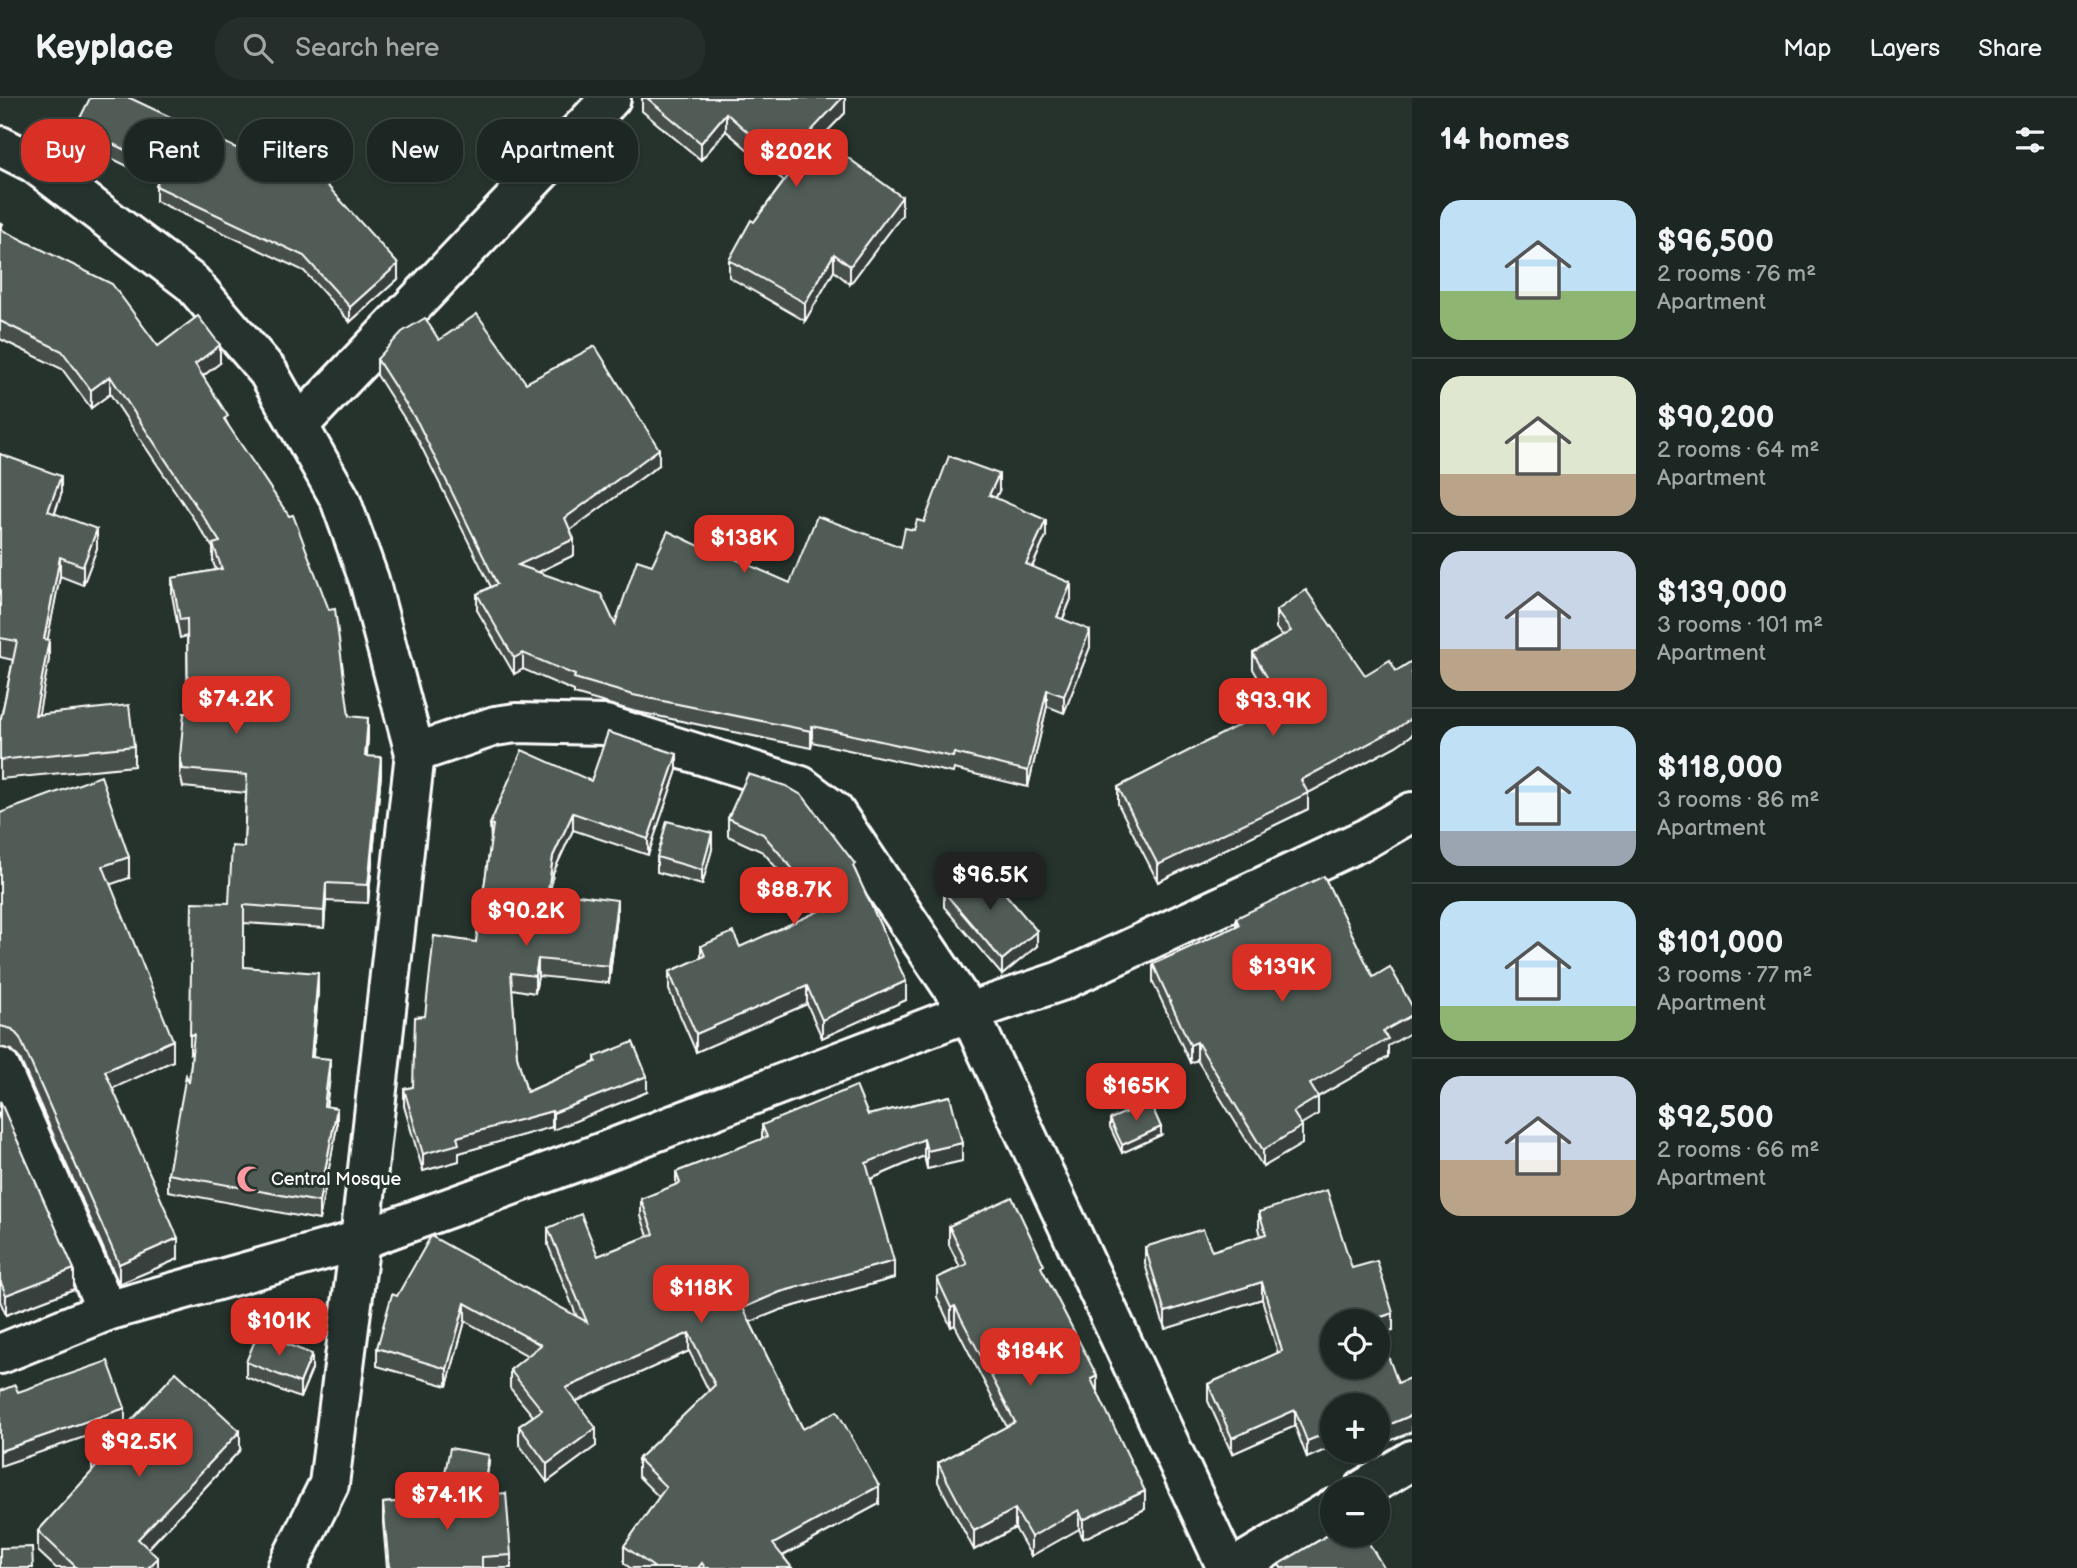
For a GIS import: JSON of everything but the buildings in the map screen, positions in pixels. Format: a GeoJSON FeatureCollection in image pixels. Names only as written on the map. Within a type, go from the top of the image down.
{"type":"FeatureCollection","features":[{"type":"Feature","properties":{"kind":"street"},"geometry":{"type":"LineString","coordinates":[[299,425],[611,98]]}},
{"type":"Feature","properties":{"kind":"street"},"geometry":{"type":"LineString","coordinates":[[0,146],[34,163],[192,283],[268,372],[340,499],[369,580],[415,753],[360,1240],[329,1484],[287,1568]]}},
{"type":"Feature","properties":{"kind":"street"},"geometry":{"type":"LineString","coordinates":[[415,753],[495,726],[516,723],[605,725],[801,786],[834,811],[969,1012],[1227,1568]]}},
{"type":"Feature","properties":{"kind":"street"},"geometry":{"type":"LineString","coordinates":[[0,1353],[107,1311],[360,1240],[595,1155],[969,1012],[1062,981],[1367,838],[1412,812]]}},
{"type":"Feature","properties":{"kind":"street"},"geometry":{"type":"LineString","coordinates":[[0,1068],[107,1311]]}},
{"type":"Feature","properties":{"kind":"street"},"geometry":{"type":"LineString","coordinates":[[1384,1477],[1412,1460]]}},
{"type":"Feature","properties":{"kind":"street"},"geometry":{"type":"LineString","coordinates":[[1234,1568],[1320,1516]]}},
{"type":"Feature","properties":{"kind":"place","name":"Central Mosque"},"geometry":{"type":"Point","coordinates":[250,1179]}}]}
